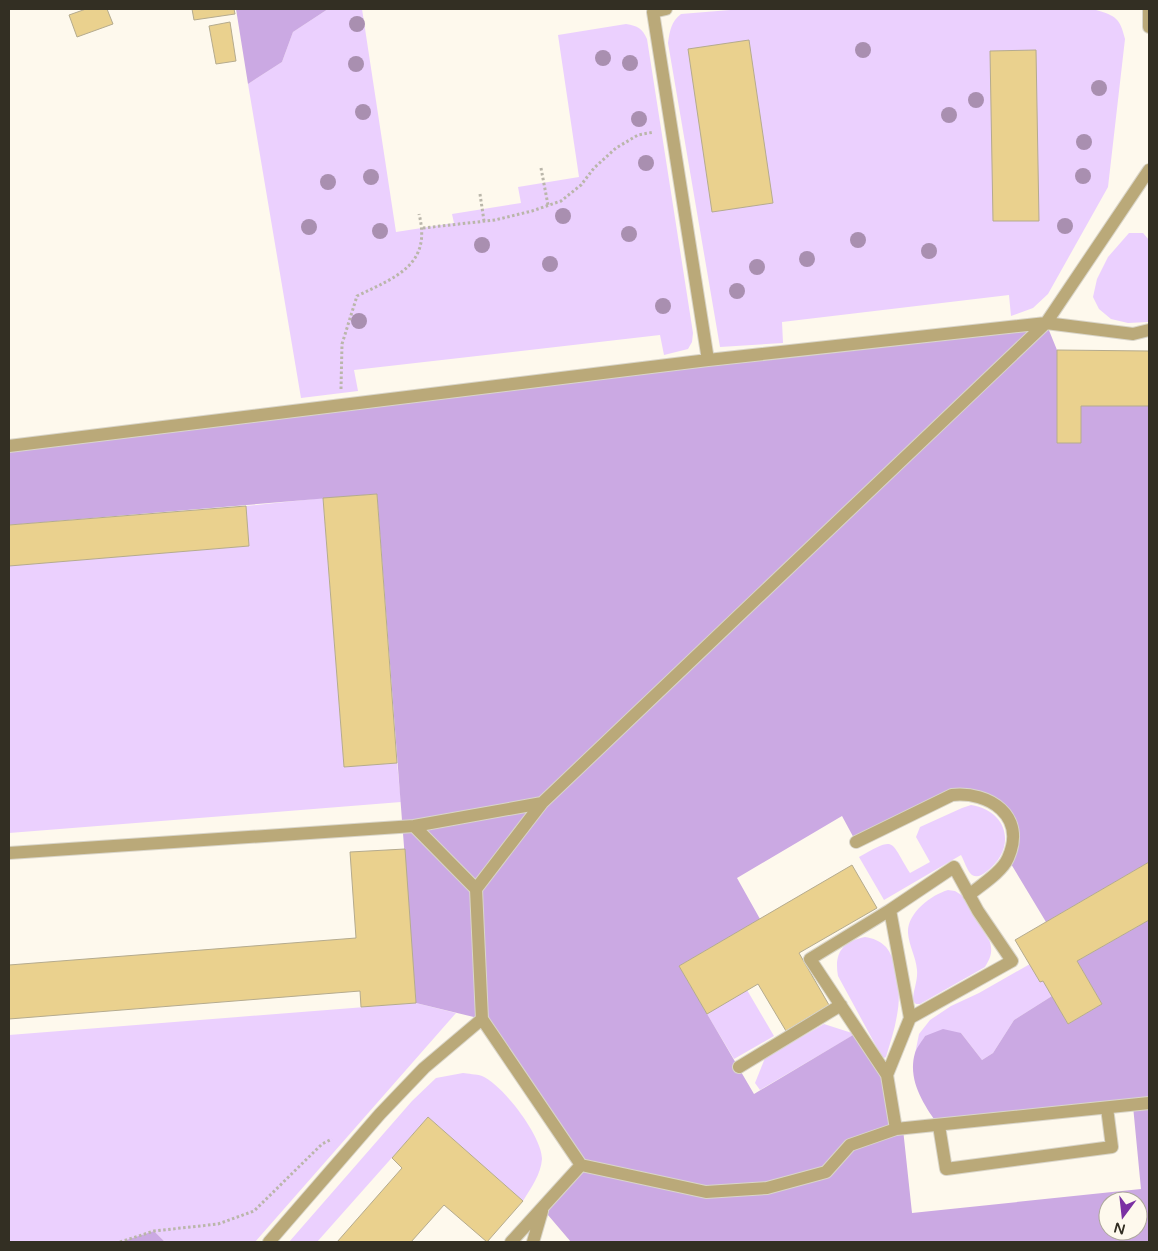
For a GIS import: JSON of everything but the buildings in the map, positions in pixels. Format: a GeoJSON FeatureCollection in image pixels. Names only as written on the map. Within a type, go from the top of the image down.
{"type":"FeatureCollection","features":[{"type":"Feature","properties":{"kind":"lane"},"geometry":{"type":"LineString","coordinates":[[666,9],[653,12],[708,360]]}},
{"type":"Feature","properties":{"kind":"lane"},"geometry":{"type":"LineString","coordinates":[[1149,9],[1149,27]]}},
{"type":"Feature","properties":{"kind":"lane"},"geometry":{"type":"LineString","coordinates":[[1149,170],[1046,323],[542,803],[476,889],[482,1019],[581,1165],[706,1192],[767,1188],[826,1172],[850,1145],[896,1129],[1149,1103]]}},
{"type":"Feature","properties":{"kind":"lane"},"geometry":{"type":"LineString","coordinates":[[9,446],[708,360],[1046,323],[1133,334],[1149,330]]}},
{"type":"Feature","properties":{"kind":"lane"},"geometry":{"type":"LineString","coordinates":[[856,842],[952,795],[976,796],[994,804],[1002,810],[1008,819],[1012,830],[1013,842],[1008,859],[993,876],[969,895]]}},
{"type":"Feature","properties":{"kind":"lane"},"geometry":{"type":"LineString","coordinates":[[9,852],[414,826],[542,803]]}},
{"type":"Feature","properties":{"kind":"lane"},"geometry":{"type":"LineString","coordinates":[[414,826],[476,889]]}},
{"type":"Feature","properties":{"kind":"lane"},"geometry":{"type":"LineString","coordinates":[[896,1129],[887,1074],[810,959],[890,910],[954,867],[969,895],[1012,961],[910,1018]]}},
{"type":"Feature","properties":{"kind":"lane"},"geometry":{"type":"LineString","coordinates":[[887,1074],[910,1018],[890,910]]}},
{"type":"Feature","properties":{"kind":"lane"},"geometry":{"type":"LineString","coordinates":[[739,1067],[841,1006]]}},
{"type":"Feature","properties":{"kind":"lane"},"geometry":{"type":"LineString","coordinates":[[269,1242],[380,1114],[424,1068],[482,1019]]}},
{"type":"Feature","properties":{"kind":"lane"},"geometry":{"type":"LineString","coordinates":[[939,1126],[946,1169],[1112,1147],[1108,1108]]}},
{"type":"Feature","properties":{"kind":"lane"},"geometry":{"type":"LineString","coordinates":[[511,1242],[581,1165]]}},
{"type":"Feature","properties":{"kind":"lane"},"geometry":{"type":"LineString","coordinates":[[533,1242],[542,1208]]}},
{"type":"Feature","properties":{"kind":"path"},"geometry":{"type":"LineString","coordinates":[[423,228],[495,220],[561,201],[581,185],[594,168],[624,144],[638,135],[671,129]]}},
{"type":"Feature","properties":{"kind":"path"},"geometry":{"type":"LineString","coordinates":[[541,168],[548,205]]}},
{"type":"Feature","properties":{"kind":"path"},"geometry":{"type":"LineString","coordinates":[[480,194],[484,221]]}},
{"type":"Feature","properties":{"kind":"path"},"geometry":{"type":"LineString","coordinates":[[341,405],[342,344],[357,296],[398,275],[413,262],[422,243],[423,228],[419,214]]}},
{"type":"Feature","properties":{"kind":"path"},"geometry":{"type":"LineString","coordinates":[[120,1242],[154,1231],[218,1224],[254,1211],[322,1144],[339,1136]]}},
{"type":"Feature","properties":{"kind":"shaded area"},"geometry":{"type":"Polygon","coordinates":[[[236,9],[328,9],[293,32],[282,62],[248,84],[236,9]]]}},
{"type":"Feature","properties":{"kind":"shaded area"},"geometry":{"type":"Polygon","coordinates":[[[328,9],[362,9],[396,232],[454,223],[452,214],[521,203],[518,187],[579,177],[558,35],[626,24],[641,30],[647,39],[693,333],[692,342],[688,349],[664,355],[660,335],[354,370],[358,391],[301,398],[248,84],[282,62],[293,32],[328,9]]]}},
{"type":"Feature","properties":{"kind":"shaded area"},"geometry":{"type":"Polygon","coordinates":[[[742,9],[1096,10],[1113,16],[1119,22],[1125,39],[1108,187],[1048,294],[1033,308],[1011,316],[1009,295],[782,322],[783,343],[720,347],[668,43],[669,34],[675,20],[681,14],[742,9]]]}},
{"type":"Feature","properties":{"kind":"shaded area"},"geometry":{"type":"Polygon","coordinates":[[[1129,233],[1143,233],[1149,240],[1148,322],[1128,323],[1111,319],[1099,309],[1093,297],[1097,279],[1108,257],[1129,233]]]}},
{"type":"Feature","properties":{"kind":"shaded area"},"geometry":{"type":"Polygon","coordinates":[[[1046,323],[1057,350],[1057,443],[1081,443],[1081,406],[1149,406],[1149,862],[1046,922],[1008,859],[1008,819],[964,794],[856,842],[842,816],[737,878],[760,919],[679,966],[754,1094],[858,1032],[887,1075],[903,1129],[912,1213],[1098,1194],[1098,1241],[1148,1241],[1148,1191],[1122,1191],[1141,1189],[1133,1106],[939,1126],[918,1092],[913,1073],[913,1063],[916,1051],[925,1036],[943,1029],[961,1033],[982,1060],[993,1053],[1014,1020],[1052,996],[1068,1024],[1102,1004],[1077,961],[1149,920],[1149,1242],[571,1242],[542,1208],[580,1165],[482,1019],[416,1003],[377,494],[9,525],[9,446],[1046,323]]]}},
{"type":"Feature","properties":{"kind":"shaded area"},"geometry":{"type":"Polygon","coordinates":[[[323,498],[344,767],[397,763],[401,802],[9,833],[9,566],[249,546],[246,506],[323,498]]]}},
{"type":"Feature","properties":{"kind":"shaded area"},"geometry":{"type":"Polygon","coordinates":[[[971,805],[984,809],[994,815],[1001,823],[1005,842],[1002,853],[996,863],[983,874],[974,876],[969,871],[961,855],[884,900],[859,857],[880,846],[891,845],[895,848],[910,873],[930,862],[916,837],[920,827],[971,805]]]}},
{"type":"Feature","properties":{"kind":"shaded area"},"geometry":{"type":"Polygon","coordinates":[[[948,890],[955,891],[963,896],[990,942],[990,955],[985,967],[920,1004],[916,1004],[913,1001],[917,970],[908,933],[909,926],[911,919],[921,906],[934,896],[948,890]]]}},
{"type":"Feature","properties":{"kind":"shaded area"},"geometry":{"type":"Polygon","coordinates":[[[865,937],[876,940],[886,947],[894,962],[898,980],[899,999],[896,1020],[886,1057],[884,1058],[838,976],[837,961],[841,950],[845,945],[865,937]]]}},
{"type":"Feature","properties":{"kind":"shaded area"},"geometry":{"type":"Polygon","coordinates":[[[1030,964],[1040,982],[1043,981],[1052,996],[1014,1020],[993,1053],[982,1060],[961,1033],[925,1036],[915,1054],[919,1034],[930,1020],[951,1006],[979,993],[1030,964]]]}},
{"type":"Feature","properties":{"kind":"shaded area"},"geometry":{"type":"Polygon","coordinates":[[[747,990],[774,1036],[734,1059],[707,1014],[747,990]]]}},
{"type":"Feature","properties":{"kind":"shaded area"},"geometry":{"type":"Polygon","coordinates":[[[416,1003],[456,1013],[255,1242],[165,1242],[154,1231],[120,1242],[9,1242],[9,1035],[416,1003]]]}},
{"type":"Feature","properties":{"kind":"shaded area"},"geometry":{"type":"Polygon","coordinates":[[[824,1024],[855,1034],[760,1090],[755,1083],[765,1058],[824,1024]]]}},
{"type":"Feature","properties":{"kind":"shaded area"},"geometry":{"type":"Polygon","coordinates":[[[463,1073],[482,1076],[491,1081],[520,1112],[536,1138],[542,1159],[540,1170],[523,1201],[428,1117],[317,1242],[289,1242],[412,1101],[436,1078],[463,1073]]]}},
{"type":"Feature","properties":{"kind":"shaded area"},"geometry":{"type":"Polygon","coordinates":[[[154,1231],[165,1242],[120,1242],[154,1231]]]}}]}
